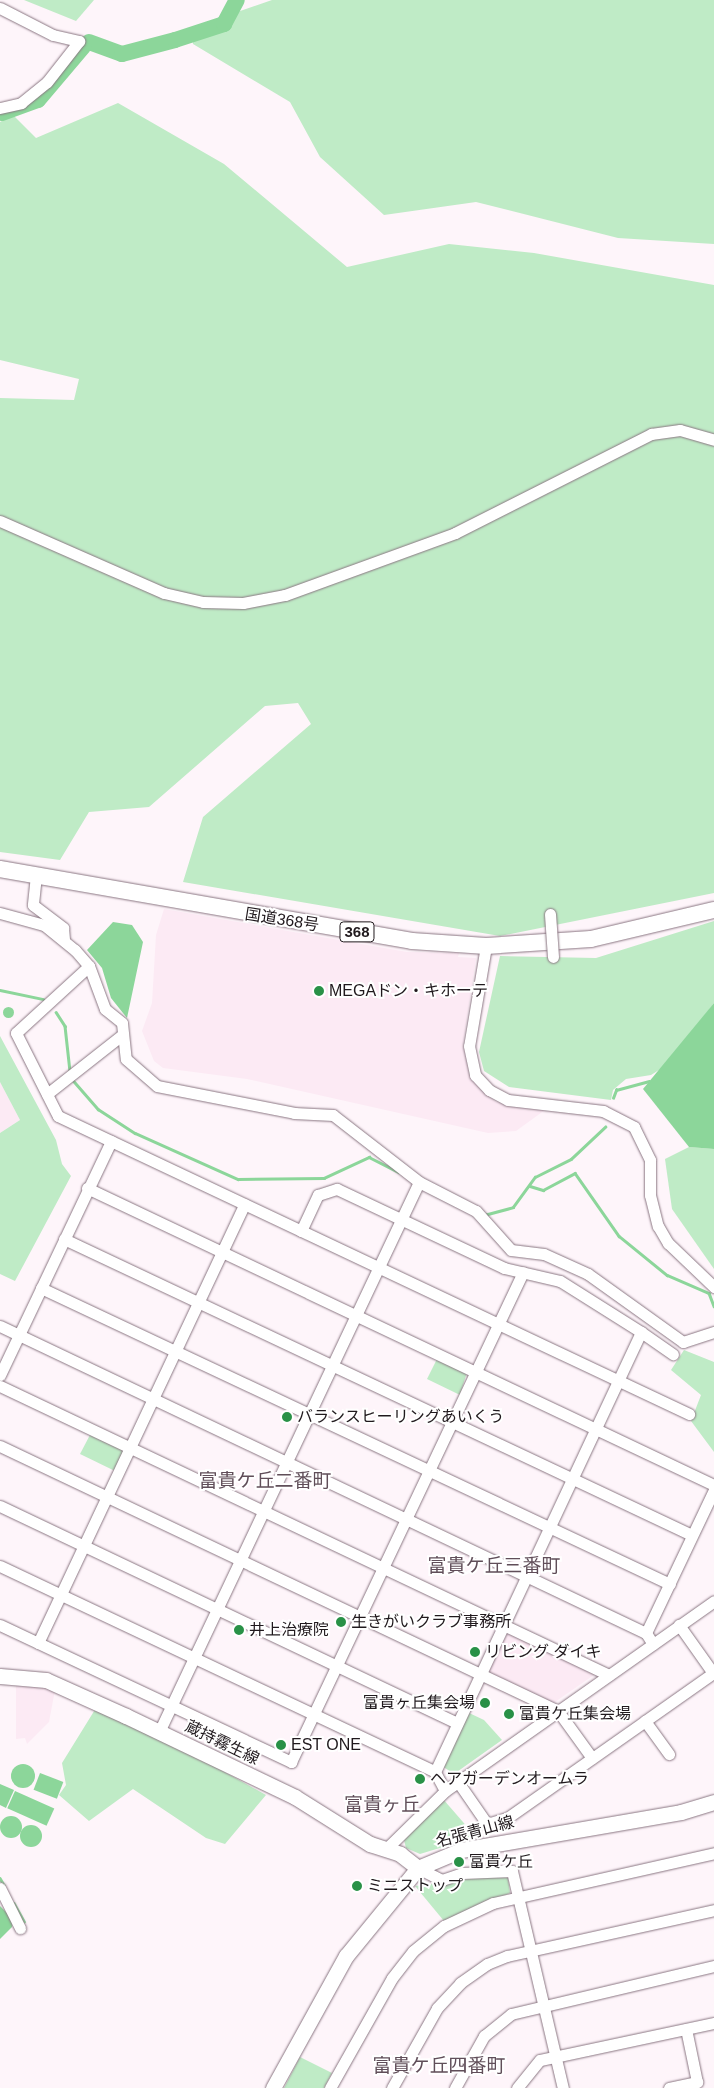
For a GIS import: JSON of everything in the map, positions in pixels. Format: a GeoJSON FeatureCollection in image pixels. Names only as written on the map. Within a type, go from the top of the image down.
{"type":"FeatureCollection","features":[{"type":"Feature","properties":{"kind":"highway","name":"国道368号"},"geometry":{"type":"LineString","coordinates":[[0,869],[374,935],[486,946],[591,939],[714,910]]}},
{"type":"Feature","properties":{"kind":"main road","name":"蔵持霧生線"},"geometry":{"type":"LineString","coordinates":[[0,1676],[46,1680],[295,1797],[385,1850],[407,1858],[418,1868]]}},
{"type":"Feature","properties":{"kind":"main road","name":"名張青山線"},"geometry":{"type":"LineString","coordinates":[[273,2088],[346,1956],[418,1868],[461,1850],[681,1812],[714,1802]]}},
{"type":"Feature","properties":{"kind":"street"},"geometry":{"type":"LineString","coordinates":[[0,8],[53,35],[79,41],[47,82],[21,103],[0,108]]}},
{"type":"Feature","properties":{"kind":"street"},"geometry":{"type":"LineString","coordinates":[[0,521],[164,593],[203,602],[244,603],[285,595],[455,533],[651,434],[680,430],[714,440]]}},
{"type":"Feature","properties":{"kind":"street"},"geometry":{"type":"LineString","coordinates":[[36,875],[33,905],[63,928],[64,940]]}},
{"type":"Feature","properties":{"kind":"street"},"geometry":{"type":"LineString","coordinates":[[0,913],[44,925],[64,940],[89,966],[105,1009],[122,1023],[126,1059],[163,1089],[294,1113],[329,1114],[417,1186],[480,1215],[510,1250],[544,1254],[580,1270],[680,1340],[714,1332]]}},
{"type":"Feature","properties":{"kind":"street"},"geometry":{"type":"LineString","coordinates":[[550,914],[553,957]]}},
{"type":"Feature","properties":{"kind":"street"},"geometry":{"type":"LineString","coordinates":[[486,946],[468,1046],[479,1081],[508,1100],[603,1111],[634,1127],[650,1160],[650,1195],[658,1226],[668,1243],[714,1287]]}},
{"type":"Feature","properties":{"kind":"street"},"geometry":{"type":"LineString","coordinates":[[89,966],[16,1032],[58,1116],[690,1414]]}},
{"type":"Feature","properties":{"kind":"street"},"geometry":{"type":"LineString","coordinates":[[47,1094],[71,1071],[122,1035]]}},
{"type":"Feature","properties":{"kind":"street"},"geometry":{"type":"LineString","coordinates":[[0,1375],[87,1188],[111,1141]]}},
{"type":"Feature","properties":{"kind":"street"},"geometry":{"type":"LineString","coordinates":[[159,1732],[417,1186]]}},
{"type":"Feature","properties":{"kind":"street"},"geometry":{"type":"LineString","coordinates":[[87,1188],[714,1485]]}},
{"type":"Feature","properties":{"kind":"street"},"geometry":{"type":"LineString","coordinates":[[301,1231],[318,1195],[337,1189],[504,1268],[560,1281],[673,1354]]}},
{"type":"Feature","properties":{"kind":"street"},"geometry":{"type":"LineString","coordinates":[[38,1643],[245,1204]]}},
{"type":"Feature","properties":{"kind":"street"},"geometry":{"type":"LineString","coordinates":[[64,1238],[692,1535]]}},
{"type":"Feature","properties":{"kind":"street"},"geometry":{"type":"LineString","coordinates":[[0,1625],[291,1762],[523,1272]]}},
{"type":"Feature","properties":{"kind":"street"},"geometry":{"type":"LineString","coordinates":[[41,1288],[670,1584]]}},
{"type":"Feature","properties":{"kind":"street"},"geometry":{"type":"LineString","coordinates":[[0,1326],[646,1633],[653,1644]]}},
{"type":"Feature","properties":{"kind":"street"},"geometry":{"type":"LineString","coordinates":[[435,1772],[641,1332]]}},
{"type":"Feature","properties":{"kind":"street"},"geometry":{"type":"LineString","coordinates":[[0,1386],[609,1675]]}},
{"type":"Feature","properties":{"kind":"street"},"geometry":{"type":"LineString","coordinates":[[0,1446],[558,1711],[592,1758]]}},
{"type":"Feature","properties":{"kind":"street"},"geometry":{"type":"LineString","coordinates":[[646,1633],[714,1490]]}},
{"type":"Feature","properties":{"kind":"street"},"geometry":{"type":"LineString","coordinates":[[0,1506],[457,1723]]}},
{"type":"Feature","properties":{"kind":"street"},"geometry":{"type":"LineString","coordinates":[[0,1566],[435,1772],[445,1791]]}},
{"type":"Feature","properties":{"kind":"street"},"geometry":{"type":"LineString","coordinates":[[385,1850],[445,1791],[714,1601]]}},
{"type":"Feature","properties":{"kind":"street"},"geometry":{"type":"LineString","coordinates":[[458,1782],[487,1824],[506,1818],[713,1673],[679,1626]]}},
{"type":"Feature","properties":{"kind":"street"},"geometry":{"type":"LineString","coordinates":[[645,1721],[669,1754]]}},
{"type":"Feature","properties":{"kind":"street"},"geometry":{"type":"LineString","coordinates":[[330,2088],[384,1990],[413,1951],[458,1918],[520,1896],[714,1853]]}},
{"type":"Feature","properties":{"kind":"street"},"geometry":{"type":"LineString","coordinates":[[418,1868],[442,1880],[462,1873],[508,1870],[515,1876],[563,2088]]}},
{"type":"Feature","properties":{"kind":"street"},"geometry":{"type":"LineString","coordinates":[[0,1888],[20,1928]]}},
{"type":"Feature","properties":{"kind":"street"},"geometry":{"type":"LineString","coordinates":[[392,2088],[430,2018],[451,1990],[487,1964],[532,1950],[714,1910]]}},
{"type":"Feature","properties":{"kind":"street"},"geometry":{"type":"LineString","coordinates":[[455,2088],[494,2026],[511,2014],[544,2003],[714,1966]]}},
{"type":"Feature","properties":{"kind":"street"},"geometry":{"type":"LineString","coordinates":[[517,2088],[535,2063],[556,2056],[714,2023]]}},
{"type":"Feature","properties":{"kind":"street"},"geometry":{"type":"LineString","coordinates":[[669,2088],[700,2085],[686,2029]]}},
{"type":"Feature","properties":{"kind":"shaded area"},"geometry":{"type":"Polygon","coordinates":[[[24,0],[94,0],[76,21],[24,0]]]}},
{"type":"Feature","properties":{"kind":"shaded area"},"geometry":{"type":"Polygon","coordinates":[[[272,0],[714,0],[714,244],[618,238],[476,202],[384,215],[320,157],[290,102],[193,44],[191,28],[272,0]]]}},
{"type":"Feature","properties":{"kind":"shaded area"},"geometry":{"type":"Polygon","coordinates":[[[118,103],[224,164],[347,267],[449,244],[534,253],[714,285],[714,893],[500,936],[183,882],[203,817],[311,724],[298,703],[265,706],[149,807],[89,812],[60,860],[0,852],[0,398],[74,400],[79,379],[0,360],[0,122],[13,115],[36,138],[118,103]]]}},
{"type":"Feature","properties":{"kind":"shaded area"},"geometry":{"type":"Polygon","coordinates":[[[164,909],[407,952],[459,953],[458,957],[476,958],[463,1045],[470,1079],[496,1102],[545,1110],[516,1131],[488,1133],[247,1079],[163,1068],[154,1061],[142,1031],[152,1003],[156,935],[164,909]]]}},
{"type":"Feature","properties":{"kind":"shaded area"},"geometry":{"type":"Polygon","coordinates":[[[714,921],[714,1003],[667,1065],[651,1075],[626,1079],[613,1090],[611,1100],[509,1087],[484,1071],[479,1052],[500,956],[596,958],[714,921]]]}},
{"type":"Feature","properties":{"kind":"shaded area"},"geometry":{"type":"Polygon","coordinates":[[[113,922],[132,925],[143,942],[127,1018],[111,998],[102,968],[87,950],[113,922]]]}},
{"type":"Feature","properties":{"kind":"shaded area"},"geometry":{"type":"Polygon","coordinates":[[[714,1003],[714,1149],[689,1147],[643,1089],[714,1003]]]}},
{"type":"Feature","properties":{"kind":"shaded area"},"geometry":{"type":"Polygon","coordinates":[[[8,1006],[14,1012],[8,1018],[2,1012],[8,1006]]]}},
{"type":"Feature","properties":{"kind":"shaded area"},"geometry":{"type":"Polygon","coordinates":[[[0,1036],[56,1140],[62,1164],[71,1176],[15,1281],[0,1274],[0,1133],[20,1120],[0,1082],[0,1036]]]}},
{"type":"Feature","properties":{"kind":"shaded area"},"geometry":{"type":"Polygon","coordinates":[[[0,1082],[20,1120],[0,1133],[0,1082]]]}},
{"type":"Feature","properties":{"kind":"shaded area"},"geometry":{"type":"Polygon","coordinates":[[[689,1147],[714,1149],[714,1269],[672,1209],[665,1159],[689,1147]]]}},
{"type":"Feature","properties":{"kind":"shaded area"},"geometry":{"type":"Polygon","coordinates":[[[684,1350],[714,1362],[714,1452],[691,1421],[701,1395],[671,1370],[684,1350]]]}},
{"type":"Feature","properties":{"kind":"shaded area"},"geometry":{"type":"Polygon","coordinates":[[[438,1357],[467,1372],[460,1395],[427,1379],[438,1357]]]}},
{"type":"Feature","properties":{"kind":"shaded area"},"geometry":{"type":"Polygon","coordinates":[[[91,1433],[121,1447],[124,1453],[115,1471],[80,1454],[91,1433]]]}},
{"type":"Feature","properties":{"kind":"shaded area"},"geometry":{"type":"Polygon","coordinates":[[[509,1631],[595,1671],[594,1675],[552,1704],[489,1673],[486,1667],[509,1631]]]}},
{"type":"Feature","properties":{"kind":"shaded area"},"geometry":{"type":"Polygon","coordinates":[[[16,1682],[46,1684],[55,1690],[49,1722],[27,1744],[25,1738],[16,1739],[16,1682]]]}},
{"type":"Feature","properties":{"kind":"shaded area"},"geometry":{"type":"Polygon","coordinates":[[[96,1708],[178,1746],[266,1795],[225,1844],[206,1838],[133,1789],[89,1821],[59,1795],[66,1785],[62,1763],[96,1708]]]}},
{"type":"Feature","properties":{"kind":"shaded area"},"geometry":{"type":"Polygon","coordinates":[[[467,1712],[484,1720],[502,1740],[454,1774],[442,1766],[467,1712]]]}},
{"type":"Feature","properties":{"kind":"shaded area"},"geometry":{"type":"Polygon","coordinates":[[[23,1764],[32,1767],[35,1776],[32,1785],[23,1788],[14,1785],[11,1776],[14,1767],[23,1764]]]}},
{"type":"Feature","properties":{"kind":"shaded area"},"geometry":{"type":"Polygon","coordinates":[[[40,1773],[63,1782],[57,1799],[34,1790],[40,1773]]]}},
{"type":"Feature","properties":{"kind":"shaded area"},"geometry":{"type":"Polygon","coordinates":[[[0,1784],[14,1790],[6,1808],[0,1805],[0,1784]]]}},
{"type":"Feature","properties":{"kind":"shaded area"},"geometry":{"type":"Polygon","coordinates":[[[15,1791],[54,1808],[47,1826],[7,1808],[15,1791]]]}},
{"type":"Feature","properties":{"kind":"shaded area"},"geometry":{"type":"Polygon","coordinates":[[[443,1799],[476,1837],[420,1854],[406,1848],[404,1840],[443,1799]]]}},
{"type":"Feature","properties":{"kind":"shaded area"},"geometry":{"type":"Polygon","coordinates":[[[11,1816],[19,1819],[22,1827],[19,1835],[11,1838],[3,1835],[0,1827],[3,1819],[11,1816]]]}},
{"type":"Feature","properties":{"kind":"shaded area"},"geometry":{"type":"Polygon","coordinates":[[[27,1825],[35,1825],[42,1832],[42,1840],[35,1847],[27,1847],[20,1840],[20,1832],[27,1825]]]}},
{"type":"Feature","properties":{"kind":"shaded area"},"geometry":{"type":"Polygon","coordinates":[[[499,1875],[508,1878],[510,1893],[444,1921],[415,1886],[499,1875]]]}},
{"type":"Feature","properties":{"kind":"shaded area"},"geometry":{"type":"Polygon","coordinates":[[[0,1906],[13,1919],[12,1927],[0,1939],[0,1906]]]}},
{"type":"Feature","properties":{"kind":"shaded area"},"geometry":{"type":"Polygon","coordinates":[[[300,2057],[332,2073],[324,2088],[284,2088],[300,2057]]]}},
{"type":"Feature","properties":{"kind":"waterway"},"geometry":{"type":"LineString","coordinates":[[89,42],[122,54],[175,40],[224,24],[237,0]]}},
{"type":"Feature","properties":{"kind":"waterway"},"geometry":{"type":"LineString","coordinates":[[2,113],[38,100],[83,47]]}},
{"type":"Feature","properties":{"kind":"waterway"},"geometry":{"type":"LineString","coordinates":[[0,990],[43,999]]}},
{"type":"Feature","properties":{"kind":"waterway"},"geometry":{"type":"LineString","coordinates":[[56,1012],[65,1026],[70,1071]]}},
{"type":"Feature","properties":{"kind":"waterway"},"geometry":{"type":"LineString","coordinates":[[72,1079],[98,1109],[135,1133],[238,1179],[324,1178],[369,1157],[398,1172]]}},
{"type":"Feature","properties":{"kind":"waterway"},"geometry":{"type":"LineString","coordinates":[[613,1098],[616,1090],[649,1081]]}},
{"type":"Feature","properties":{"kind":"waterway"},"geometry":{"type":"LineString","coordinates":[[484,1215],[513,1207],[535,1177],[571,1159],[605,1127]]}},
{"type":"Feature","properties":{"kind":"waterway"},"geometry":{"type":"LineString","coordinates":[[530,1186],[543,1190],[575,1173],[619,1236],[667,1275],[709,1293],[714,1306]]}},
{"type":"Feature","properties":{"kind":"waterway"},"geometry":{"type":"LineString","coordinates":[[0,1878],[4,1885]]}},
{"type":"Feature","properties":{"kind":"waterway"},"geometry":{"type":"LineString","coordinates":[[14,1903],[24,1921]]}},
{"type":"Feature","properties":{"kind":"place","name":"MEGAドン・キホーテ"},"geometry":{"type":"Point","coordinates":[319,991]}},
{"type":"Feature","properties":{"kind":"place","name":"バランスヒーリングあいくう"},"geometry":{"type":"Point","coordinates":[287,1417]}},
{"type":"Feature","properties":{"kind":"place","name":"生きがいクラブ事務所"},"geometry":{"type":"Point","coordinates":[341,1622]}},
{"type":"Feature","properties":{"kind":"place","name":"井上治療院"},"geometry":{"type":"Point","coordinates":[239,1630]}},
{"type":"Feature","properties":{"kind":"place","name":"リビング ダイキ"},"geometry":{"type":"Point","coordinates":[475,1652]}},
{"type":"Feature","properties":{"kind":"place","name":"富貴ヶ丘集会場"},"geometry":{"type":"Point","coordinates":[485,1703]}},
{"type":"Feature","properties":{"kind":"place","name":"富貴ケ丘集会場"},"geometry":{"type":"Point","coordinates":[509,1714]}},
{"type":"Feature","properties":{"kind":"place","name":"EST ONE"},"geometry":{"type":"Point","coordinates":[281,1745]}},
{"type":"Feature","properties":{"kind":"place","name":"ヘアガーデンオームラ"},"geometry":{"type":"Point","coordinates":[420,1779]}},
{"type":"Feature","properties":{"kind":"place","name":"富貴ケ丘"},"geometry":{"type":"Point","coordinates":[459,1862]}},
{"type":"Feature","properties":{"kind":"place","name":"ミニストップ"},"geometry":{"type":"Point","coordinates":[357,1886]}},
{"type":"Feature","properties":{"kind":"district","name":"富貴ケ丘二番町"},"geometry":{"type":"Point","coordinates":[265,1481]}},
{"type":"Feature","properties":{"kind":"district","name":"富貴ケ丘三番町"},"geometry":{"type":"Point","coordinates":[494,1566]}},
{"type":"Feature","properties":{"kind":"district","name":"富貴ヶ丘"},"geometry":{"type":"Point","coordinates":[382,1805]}},
{"type":"Feature","properties":{"kind":"district","name":"富貴ケ丘四番町"},"geometry":{"type":"Point","coordinates":[439,2066]}}]}
